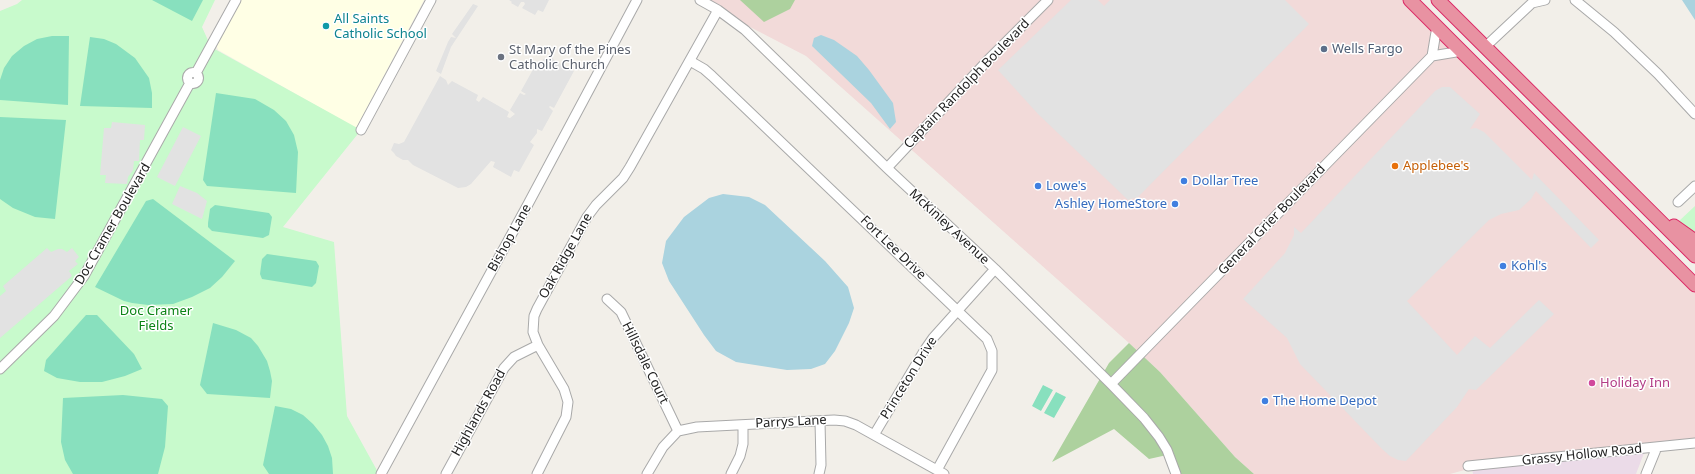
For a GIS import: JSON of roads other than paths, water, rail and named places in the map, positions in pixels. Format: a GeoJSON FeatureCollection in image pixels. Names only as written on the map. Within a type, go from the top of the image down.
{"type":"FeatureCollection","features":[{"type":"Feature","properties":{"kind":"highway"},"geometry":{"type":"LineString","coordinates":[[1410,0],[1695,285]]}},
{"type":"Feature","properties":{"kind":"highway"},"geometry":{"type":"LineString","coordinates":[[1438,0],[1695,256]]}},
{"type":"Feature","properties":{"kind":"highway"},"geometry":{"type":"LineString","coordinates":[[1638,198],[1695,241]]}},
{"type":"Feature","properties":{"kind":"street","name":"Doc Cramer Boulevard"},"geometry":{"type":"LineString","coordinates":[[0,369],[54,316],[84,276],[190,83],[193,84],[198,82],[199,78],[196,73],[236,0]]}},
{"type":"Feature","properties":{"kind":"street"},"geometry":{"type":"LineString","coordinates":[[361,130],[431,0]]}},
{"type":"Feature","properties":{"kind":"street","name":"Bishop Lane"},"geometry":{"type":"LineString","coordinates":[[381,474],[637,0]]}},
{"type":"Feature","properties":{"kind":"street","name":"McKinley Avenue"},"geometry":{"type":"LineString","coordinates":[[700,0],[718,10],[745,30],[887,168],[995,269],[1111,384],[1144,418],[1159,437],[1167,450],[1176,474]]}},
{"type":"Feature","properties":{"kind":"street","name":"Captain Randolph Boulevard"},"geometry":{"type":"LineString","coordinates":[[887,168],[988,60],[1048,0]]}},
{"type":"Feature","properties":{"kind":"street"},"geometry":{"type":"LineString","coordinates":[[1485,47],[1532,1],[1545,0]]}},
{"type":"Feature","properties":{"kind":"street"},"geometry":{"type":"LineString","coordinates":[[1575,0],[1614,32],[1658,74],[1695,114]]}},
{"type":"Feature","properties":{"kind":"street","name":"Oak Ridge Lane"},"geometry":{"type":"LineString","coordinates":[[537,474],[566,418],[568,402],[564,389],[538,345],[534,332],[534,316],[541,300],[587,217],[596,205],[627,173],[718,10]]}},
{"type":"Feature","properties":{"kind":"street"},"geometry":{"type":"LineString","coordinates":[[1437,26],[1432,56],[1462,51]]}},
{"type":"Feature","properties":{"kind":"street","name":"General Grier Boulevard"},"geometry":{"type":"LineString","coordinates":[[1111,384],[1432,56]]}},
{"type":"Feature","properties":{"kind":"street","name":"Fort Lee Drive"},"geometry":{"type":"LineString","coordinates":[[690,60],[712,76],[958,310],[986,339],[992,351],[992,370],[941,472]]}},
{"type":"Feature","properties":{"kind":"street"},"geometry":{"type":"LineString","coordinates":[[1678,202],[1695,186]]}},
{"type":"Feature","properties":{"kind":"street","name":"Princeton Drive"},"geometry":{"type":"LineString","coordinates":[[874,435],[932,338],[995,269]]}},
{"type":"Feature","properties":{"kind":"street","name":"Hillsdale Court"},"geometry":{"type":"LineString","coordinates":[[606,299],[621,312],[678,431]]}},
{"type":"Feature","properties":{"kind":"street","name":"Highlands Road"},"geometry":{"type":"LineString","coordinates":[[446,474],[504,368],[514,357],[538,345]]}},
{"type":"Feature","properties":{"kind":"street"},"geometry":{"type":"LineString","coordinates":[[819,474],[821,465],[820,421]]}},
{"type":"Feature","properties":{"kind":"street","name":"Parrys Lane"},"geometry":{"type":"LineString","coordinates":[[678,431],[697,427],[845,421],[874,435],[941,472]]}},
{"type":"Feature","properties":{"kind":"street"},"geometry":{"type":"LineString","coordinates":[[731,474],[740,456],[743,444],[743,425]]}},
{"type":"Feature","properties":{"kind":"street"},"geometry":{"type":"LineString","coordinates":[[647,474],[663,447],[678,431]]}},
{"type":"Feature","properties":{"kind":"street","name":"Grassy Hollow Road"},"geometry":{"type":"LineString","coordinates":[[1468,466],[1695,443]]}},
{"type":"Feature","properties":{"kind":"street"},"geometry":{"type":"LineString","coordinates":[[1646,474],[1657,447]]}},
{"type":"Feature","properties":{"kind":"water"},"geometry":{"type":"Polygon","coordinates":[[[1682,0],[1695,0],[1695,20],[1682,0]]]}},
{"type":"Feature","properties":{"kind":"water"},"geometry":{"type":"Polygon","coordinates":[[[821,35],[834,40],[857,56],[869,70],[893,103],[896,122],[890,129],[871,103],[812,46],[814,38],[821,35]]]}},
{"type":"Feature","properties":{"kind":"water"},"geometry":{"type":"Polygon","coordinates":[[[723,194],[749,197],[765,205],[825,261],[848,287],[854,308],[849,323],[835,351],[825,364],[811,369],[787,370],[736,362],[716,351],[669,281],[662,263],[666,241],[684,217],[709,198],[723,194]]]}},
{"type":"Feature","properties":{"kind":"place","name":"All Saints Catholic School"},"geometry":{"type":"Point","coordinates":[326,26]}},
{"type":"Feature","properties":{"kind":"place","name":"Wells Fargo"},"geometry":{"type":"Point","coordinates":[1324,49]}},
{"type":"Feature","properties":{"kind":"place","name":"St Mary of the Pines Catholic Church"},"geometry":{"type":"Point","coordinates":[501,57]}},
{"type":"Feature","properties":{"kind":"place","name":"Applebee's"},"geometry":{"type":"Point","coordinates":[1395,166]}},
{"type":"Feature","properties":{"kind":"place","name":"Dollar Tree"},"geometry":{"type":"Point","coordinates":[1184,181]}},
{"type":"Feature","properties":{"kind":"place","name":"Lowe's"},"geometry":{"type":"Point","coordinates":[1038,186]}},
{"type":"Feature","properties":{"kind":"place","name":"Ashley HomeStore"},"geometry":{"type":"Point","coordinates":[1175,204]}},
{"type":"Feature","properties":{"kind":"place","name":"Kohl's"},"geometry":{"type":"Point","coordinates":[1503,266]}},
{"type":"Feature","properties":{"kind":"place","name":"Holiday Inn"},"geometry":{"type":"Point","coordinates":[1592,383]}},
{"type":"Feature","properties":{"kind":"place","name":"The Home Depot"},"geometry":{"type":"Point","coordinates":[1265,401]}},
{"type":"Feature","properties":{"kind":"park label","name":"Doc Cramer Fields"},"geometry":{"type":"Point","coordinates":[156,318]}}]}
